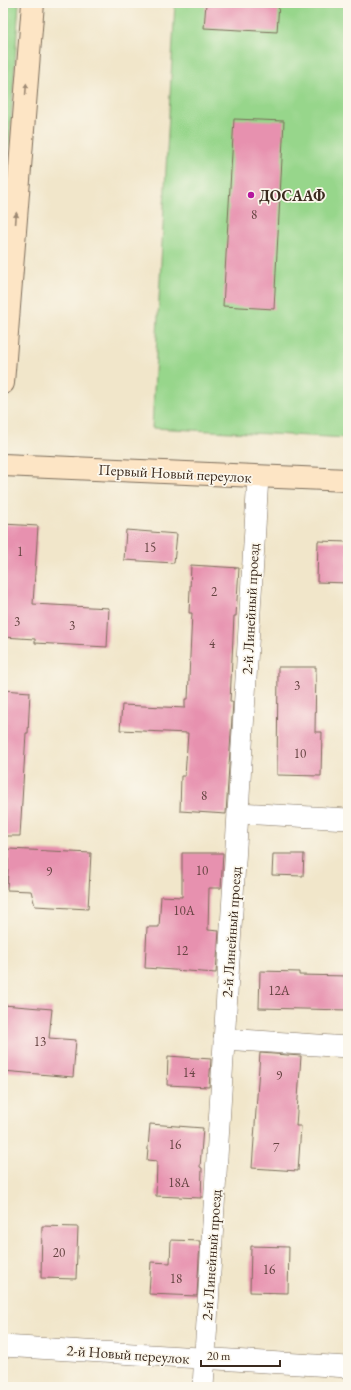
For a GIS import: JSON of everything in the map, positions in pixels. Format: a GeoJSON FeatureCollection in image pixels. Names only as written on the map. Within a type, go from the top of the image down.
{"type":"FeatureCollection","features":[{"type":"Feature","properties":{"kind":"main road"},"geometry":{"type":"LineString","coordinates":[[3,383],[33,3]]}},
{"type":"Feature","properties":{"kind":"main road","name":"Первый Новый переулок"},"geometry":{"type":"LineString","coordinates":[[3,465],[348,480]]}},
{"type":"Feature","properties":{"kind":"street","name":"2-й Линейный проезд"},"geometry":{"type":"LineString","coordinates":[[203,1387],[258,477]]}},
{"type":"Feature","properties":{"kind":"street"},"geometry":{"type":"LineString","coordinates":[[238,813],[348,820]]}},
{"type":"Feature","properties":{"kind":"street"},"geometry":{"type":"LineString","coordinates":[[224,1039],[348,1047]]}},
{"type":"Feature","properties":{"kind":"street","name":"2-й Новый переулок"},"geometry":{"type":"LineString","coordinates":[[3,1346],[348,1367]]}},
{"type":"Feature","properties":{"kind":"green space"},"geometry":{"type":"Polygon","coordinates":[[[3,3],[19,3],[3,240],[3,3]]]}},
{"type":"Feature","properties":{"kind":"green space"},"geometry":{"type":"Polygon","coordinates":[[[175,3],[348,3],[348,438],[152,428],[175,3]]]}},
{"type":"Feature","properties":{"kind":"building"},"geometry":{"type":"Polygon","coordinates":[[[206,3],[279,3],[277,32],[204,28],[206,3]]]}},
{"type":"Feature","properties":{"kind":"building"},"geometry":{"type":"Polygon","coordinates":[[[234,119],[284,121],[274,309],[223,306],[234,119]]]}},
{"type":"Feature","properties":{"kind":"building"},"geometry":{"type":"Polygon","coordinates":[[[3,524],[38,526],[33,604],[109,608],[107,647],[35,643],[35,639],[3,637],[3,524]]]}},
{"type":"Feature","properties":{"kind":"building"},"geometry":{"type":"Polygon","coordinates":[[[126,530],[177,534],[174,563],[124,560],[126,530]]]}},
{"type":"Feature","properties":{"kind":"building"},"geometry":{"type":"Polygon","coordinates":[[[318,541],[348,542],[348,583],[317,582],[318,541]]]}},
{"type":"Feature","properties":{"kind":"building"},"geometry":{"type":"Polygon","coordinates":[[[191,565],[239,568],[236,616],[234,616],[230,702],[233,702],[226,814],[180,811],[181,776],[185,776],[188,733],[120,730],[122,705],[185,708],[185,699],[188,699],[192,613],[189,613],[191,565]]]}},
{"type":"Feature","properties":{"kind":"building"},"geometry":{"type":"Polygon","coordinates":[[[278,667],[316,667],[315,732],[322,732],[321,776],[277,775],[278,667]]]}},
{"type":"Feature","properties":{"kind":"building"},"geometry":{"type":"Polygon","coordinates":[[[3,690],[30,692],[20,836],[3,836],[3,690]]]}},
{"type":"Feature","properties":{"kind":"building"},"geometry":{"type":"Polygon","coordinates":[[[9,849],[91,853],[88,909],[35,906],[31,891],[7,890],[9,849]]]}},
{"type":"Feature","properties":{"kind":"building"},"geometry":{"type":"Polygon","coordinates":[[[182,853],[223,853],[221,888],[209,888],[208,930],[219,931],[216,973],[145,968],[147,927],[159,927],[161,896],[182,897],[182,853]]]}},
{"type":"Feature","properties":{"kind":"building"},"geometry":{"type":"Polygon","coordinates":[[[273,854],[304,854],[303,876],[272,875],[273,854]]]}},
{"type":"Feature","properties":{"kind":"building"},"geometry":{"type":"Polygon","coordinates":[[[260,971],[299,972],[299,975],[348,976],[348,1010],[259,1008],[260,971]]]}},
{"type":"Feature","properties":{"kind":"building"},"geometry":{"type":"Polygon","coordinates":[[[3,1005],[52,1009],[49,1038],[76,1040],[73,1077],[3,1071],[3,1005]]]}},
{"type":"Feature","properties":{"kind":"building"},"geometry":{"type":"Polygon","coordinates":[[[260,1053],[301,1056],[296,1126],[301,1126],[298,1171],[252,1168],[260,1053]]]}},
{"type":"Feature","properties":{"kind":"building"},"geometry":{"type":"Polygon","coordinates":[[[168,1056],[211,1059],[209,1087],[167,1085],[168,1056]]]}},
{"type":"Feature","properties":{"kind":"building"},"geometry":{"type":"Polygon","coordinates":[[[150,1124],[203,1128],[200,1167],[202,1168],[201,1198],[156,1196],[157,1161],[147,1160],[150,1124]]]}},
{"type":"Feature","properties":{"kind":"building"},"geometry":{"type":"Polygon","coordinates":[[[42,1226],[78,1227],[76,1279],[41,1278],[42,1226]]]}},
{"type":"Feature","properties":{"kind":"building"},"geometry":{"type":"Polygon","coordinates":[[[171,1240],[200,1241],[197,1296],[149,1294],[151,1262],[170,1263],[171,1240]]]}},
{"type":"Feature","properties":{"kind":"building"},"geometry":{"type":"Polygon","coordinates":[[[251,1246],[289,1247],[288,1293],[250,1292],[251,1246]]]}},
{"type":"Feature","properties":{"kind":"place","name":"ДОСААФ"},"geometry":{"type":"Point","coordinates":[251,195]}}]}
